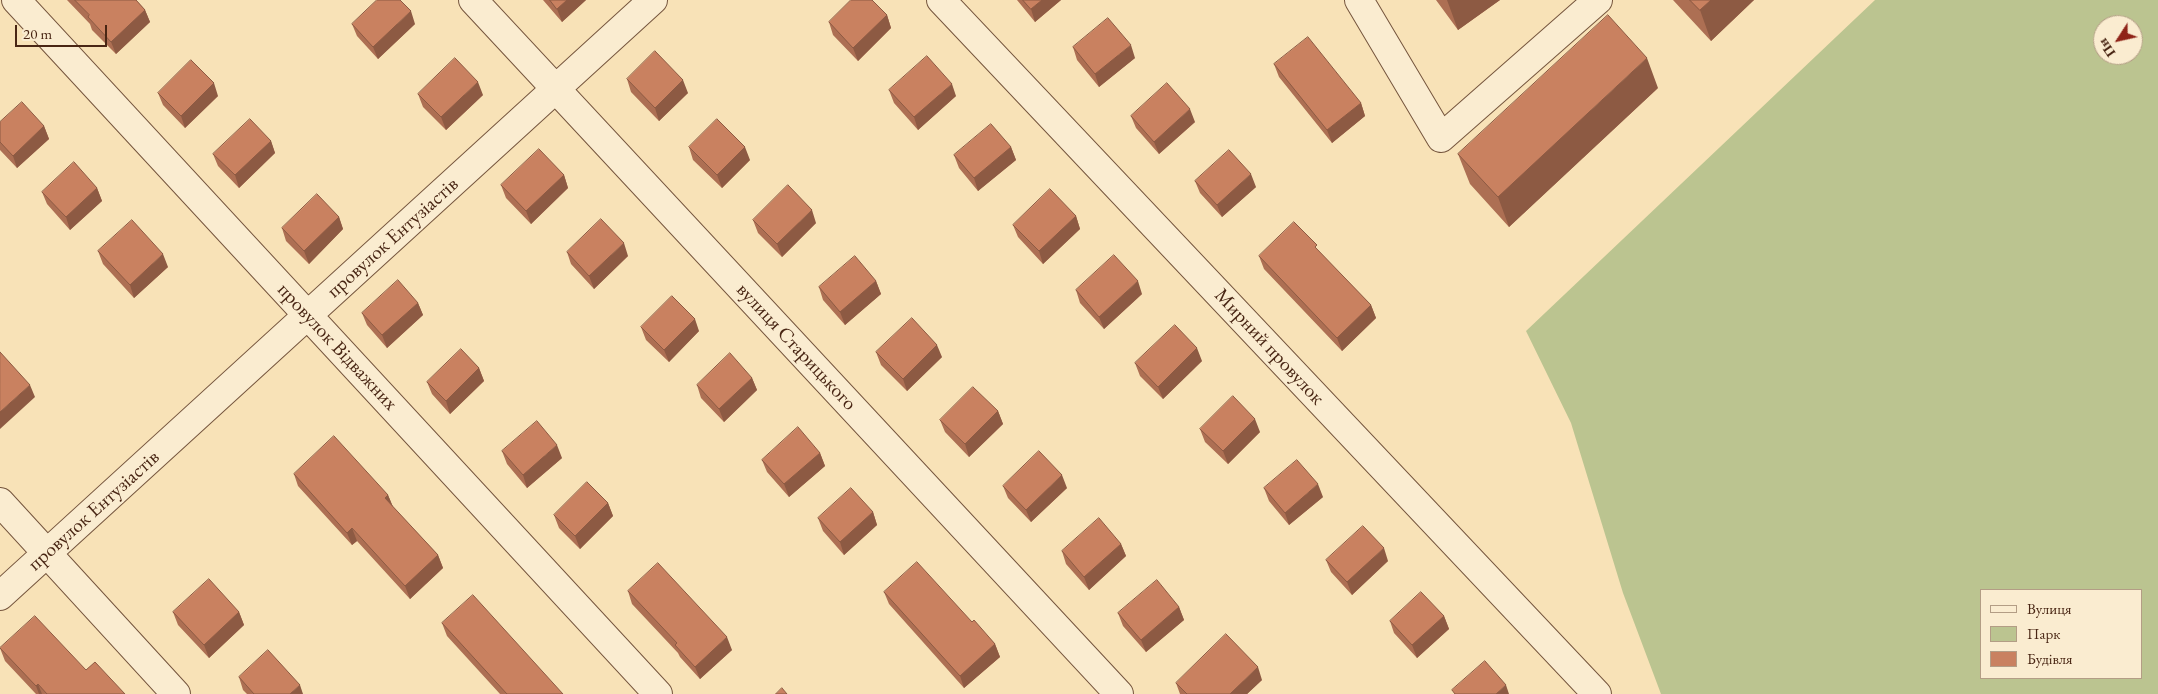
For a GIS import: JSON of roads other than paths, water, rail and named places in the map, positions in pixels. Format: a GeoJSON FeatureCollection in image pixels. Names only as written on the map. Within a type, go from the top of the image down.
{"type":"FeatureCollection","features":[{"type":"Feature","properties":{"kind":"street","name":"провулок Відважних"},"geometry":{"type":"LineString","coordinates":[[16,0],[658,694]]}},
{"type":"Feature","properties":{"kind":"street","name":"вулиця Старицького"},"geometry":{"type":"LineString","coordinates":[[472,0],[1119,694]]}},
{"type":"Feature","properties":{"kind":"street","name":"провулок Ентузіастів"},"geometry":{"type":"LineString","coordinates":[[0,596],[653,0]]}},
{"type":"Feature","properties":{"kind":"street","name":"Мирний провулок"},"geometry":{"type":"LineString","coordinates":[[941,0],[1597,694]]}},
{"type":"Feature","properties":{"kind":"street"},"geometry":{"type":"LineString","coordinates":[[1359,0],[1441,138],[1598,0]]}},
{"type":"Feature","properties":{"kind":"street"},"geometry":{"type":"LineString","coordinates":[[0,502],[176,694]]}}]}
